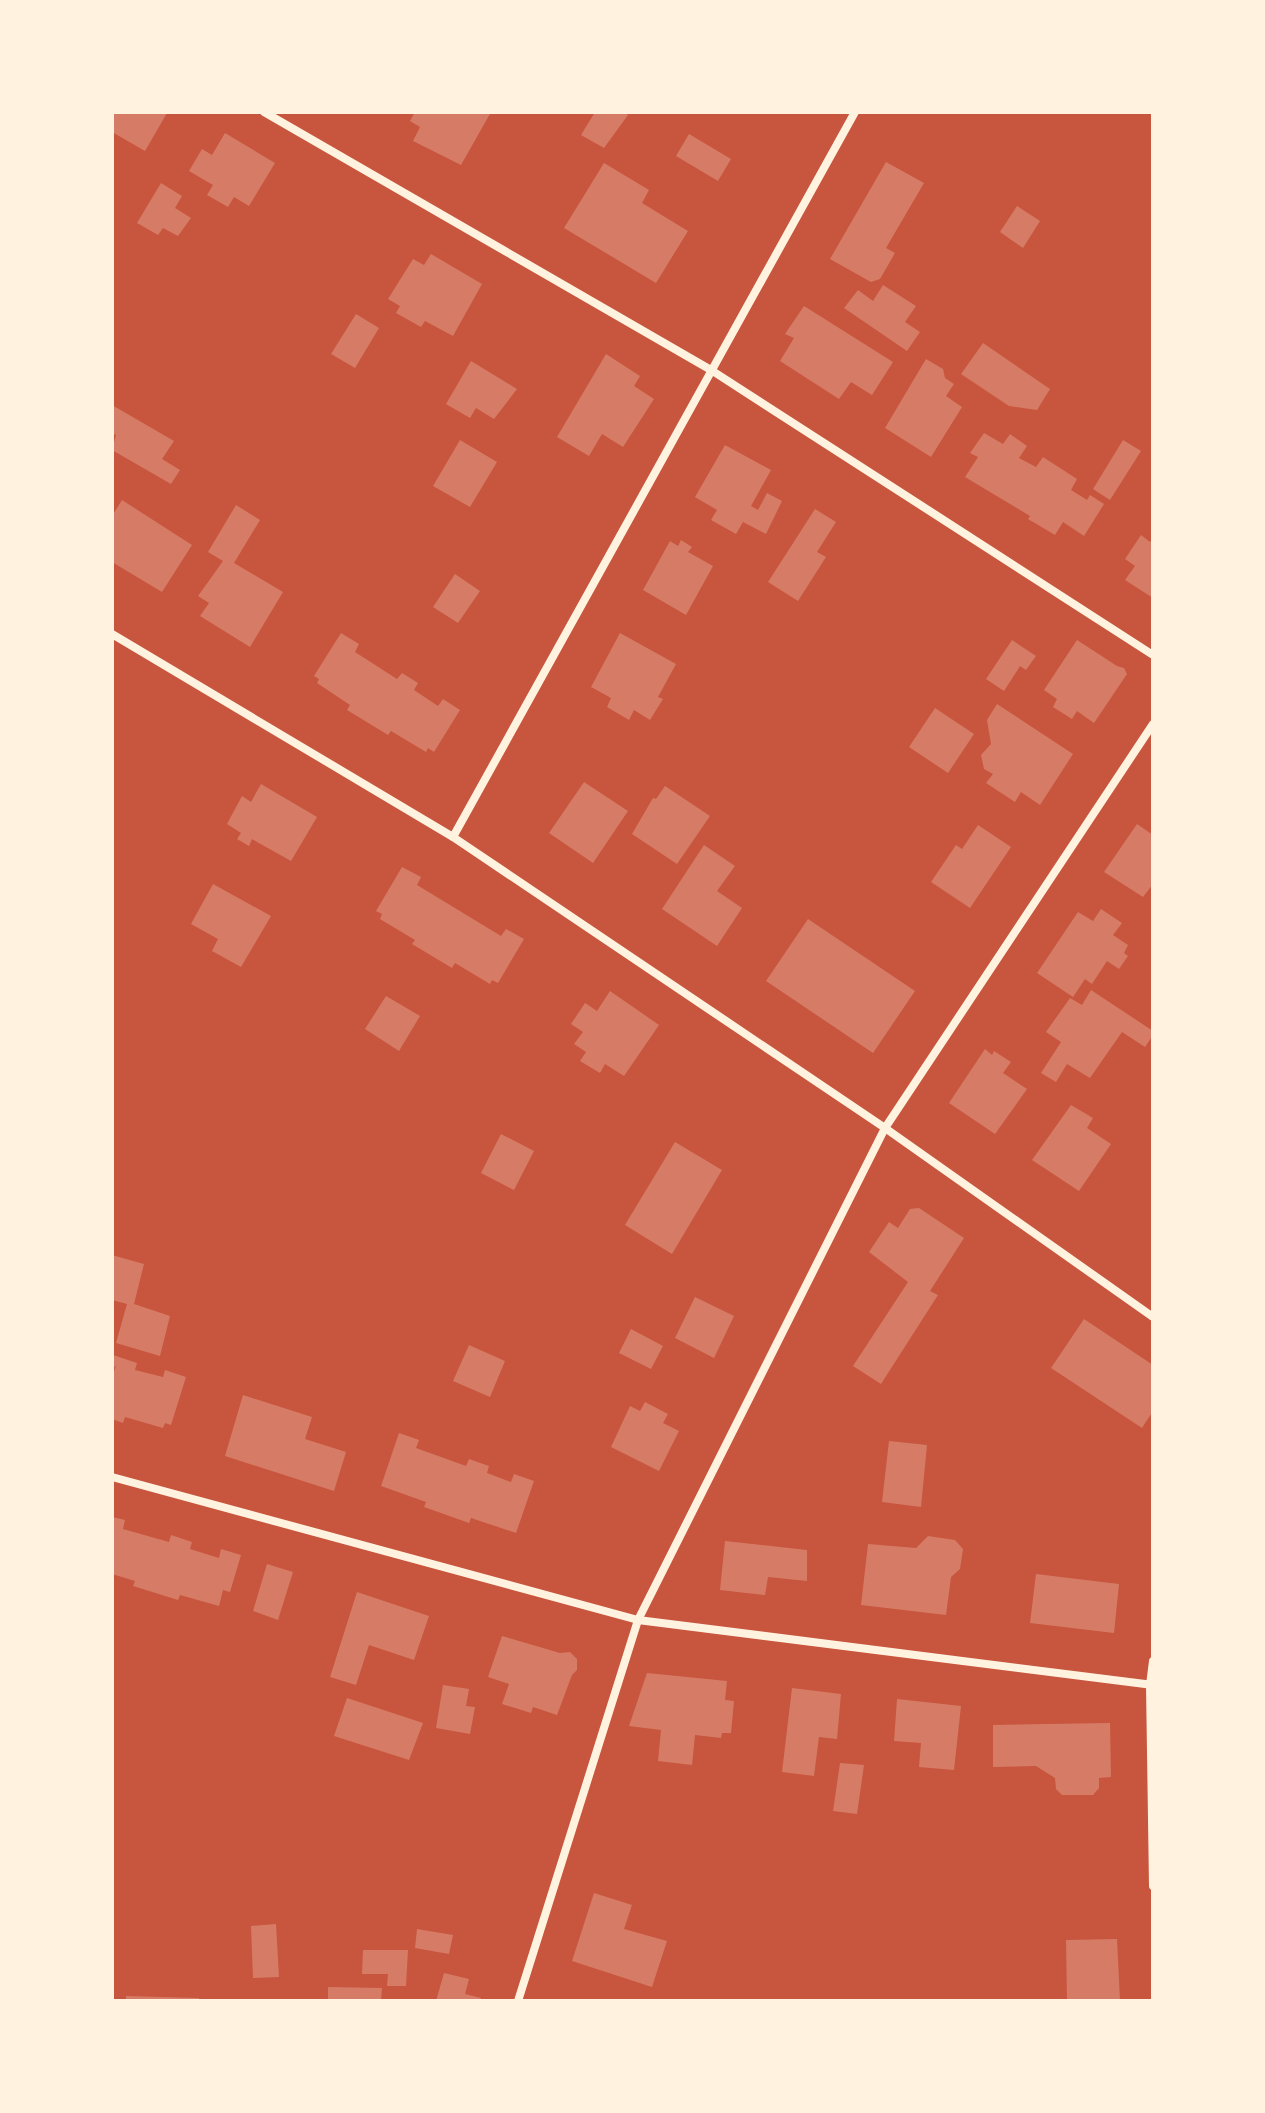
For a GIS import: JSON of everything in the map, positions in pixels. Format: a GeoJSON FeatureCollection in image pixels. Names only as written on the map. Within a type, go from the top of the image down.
{"type":"FeatureCollection","features":[{"type":"Feature","properties":{"kind":"street"},"geometry":{"type":"LineString","coordinates":[[264,112],[711,370],[1153,655]]}},
{"type":"Feature","properties":{"kind":"street"},"geometry":{"type":"LineString","coordinates":[[453,837],[855,112]]}},
{"type":"Feature","properties":{"kind":"street"},"geometry":{"type":"LineString","coordinates":[[112,634],[453,837],[885,1128],[1153,1317]]}},
{"type":"Feature","properties":{"kind":"street"},"geometry":{"type":"LineString","coordinates":[[518,2001],[638,1620],[885,1128],[1153,724]]}},
{"type":"Feature","properties":{"kind":"street"},"geometry":{"type":"LineString","coordinates":[[112,1477],[638,1620],[1152,1685]]}},
{"type":"Feature","properties":{"kind":"street"},"geometry":{"type":"LineString","coordinates":[[1153,1661],[1153,1886]]}},
{"type":"Feature","properties":{"kind":"building"},"geometry":{"type":"Polygon","coordinates":[[[112,112],[167,113],[145,151],[112,132],[112,112]]]}},
{"type":"Feature","properties":{"kind":"building"},"geometry":{"type":"Polygon","coordinates":[[[415,112],[491,112],[461,165],[413,141],[420,127],[410,121],[415,112]]]}},
{"type":"Feature","properties":{"kind":"building"},"geometry":{"type":"Polygon","coordinates":[[[595,112],[623,112],[628,115],[604,148],[581,135],[595,112]]]}},
{"type":"Feature","properties":{"kind":"building"},"geometry":{"type":"Polygon","coordinates":[[[225,133],[275,163],[249,206],[234,197],[228,207],[207,195],[213,185],[189,171],[202,149],[212,155],[225,133]]]}},
{"type":"Feature","properties":{"kind":"building"},"geometry":{"type":"Polygon","coordinates":[[[689,134],[731,159],[718,181],[676,156],[689,134]]]}},
{"type":"Feature","properties":{"kind":"building"},"geometry":{"type":"Polygon","coordinates":[[[886,162],[924,183],[886,248],[895,253],[880,279],[871,282],[830,259],[886,162]]]}},
{"type":"Feature","properties":{"kind":"building"},"geometry":{"type":"Polygon","coordinates":[[[604,163],[649,190],[642,203],[688,231],[656,283],[564,228],[604,163]]]}},
{"type":"Feature","properties":{"kind":"building"},"geometry":{"type":"Polygon","coordinates":[[[161,183],[182,196],[175,208],[191,218],[178,236],[163,228],[158,235],[137,223],[161,183]]]}},
{"type":"Feature","properties":{"kind":"building"},"geometry":{"type":"Polygon","coordinates":[[[1017,206],[1040,221],[1023,248],[1000,232],[1017,206]]]}},
{"type":"Feature","properties":{"kind":"building"},"geometry":{"type":"Polygon","coordinates":[[[431,254],[482,284],[453,336],[425,321],[421,327],[396,313],[400,306],[388,299],[413,259],[424,265],[431,254]]]}},
{"type":"Feature","properties":{"kind":"building"},"geometry":{"type":"Polygon","coordinates":[[[883,285],[916,306],[905,322],[920,332],[907,351],[844,308],[858,290],[873,301],[883,285]]]}},
{"type":"Feature","properties":{"kind":"building"},"geometry":{"type":"Polygon","coordinates":[[[804,306],[893,362],[872,395],[851,382],[839,399],[780,361],[794,338],[785,334],[804,306]]]}},
{"type":"Feature","properties":{"kind":"building"},"geometry":{"type":"Polygon","coordinates":[[[356,314],[379,328],[355,368],[331,354],[356,314]]]}},
{"type":"Feature","properties":{"kind":"building"},"geometry":{"type":"Polygon","coordinates":[[[983,343],[1050,389],[1037,410],[1009,406],[961,374],[983,343]]]}},
{"type":"Feature","properties":{"kind":"building"},"geometry":{"type":"Polygon","coordinates":[[[606,354],[640,376],[634,386],[654,399],[623,447],[602,434],[589,456],[557,437],[606,354]]]}},
{"type":"Feature","properties":{"kind":"building"},"geometry":{"type":"Polygon","coordinates":[[[926,359],[943,369],[945,378],[954,384],[946,396],[962,407],[931,457],[885,428],[926,359]]]}},
{"type":"Feature","properties":{"kind":"building"},"geometry":{"type":"Polygon","coordinates":[[[471,361],[517,389],[494,419],[476,408],[470,418],[446,404],[471,361]]]}},
{"type":"Feature","properties":{"kind":"building"},"geometry":{"type":"Polygon","coordinates":[[[112,405],[174,441],[162,459],[180,470],[171,484],[112,450],[116,435],[112,433],[112,405]]]}},
{"type":"Feature","properties":{"kind":"building"},"geometry":{"type":"Polygon","coordinates":[[[984,433],[1003,444],[1010,434],[1027,446],[1019,458],[1036,467],[1043,457],[1077,479],[1071,490],[1087,500],[1090,495],[1104,504],[1084,536],[1063,522],[1055,535],[1028,519],[1030,516],[965,477],[978,457],[970,453],[984,433]]]}},
{"type":"Feature","properties":{"kind":"building"},"geometry":{"type":"Polygon","coordinates":[[[460,440],[497,462],[470,507],[433,486],[460,440]]]}},
{"type":"Feature","properties":{"kind":"building"},"geometry":{"type":"Polygon","coordinates":[[[1123,440],[1141,451],[1110,500],[1093,489],[1123,440]]]}},
{"type":"Feature","properties":{"kind":"building"},"geometry":{"type":"Polygon","coordinates":[[[725,445],[771,470],[751,506],[758,510],[767,493],[782,501],[766,534],[743,522],[736,534],[711,520],[717,510],[695,497],[725,445]]]}},
{"type":"Feature","properties":{"kind":"building"},"geometry":{"type":"Polygon","coordinates":[[[122,500],[192,545],[162,592],[112,562],[112,516],[122,500]]]}},
{"type":"Feature","properties":{"kind":"building"},"geometry":{"type":"Polygon","coordinates":[[[236,505],[260,520],[234,563],[283,592],[250,647],[200,616],[209,603],[198,596],[223,561],[208,552],[236,505]]]}},
{"type":"Feature","properties":{"kind":"building"},"geometry":{"type":"Polygon","coordinates":[[[815,509],[836,522],[817,552],[826,557],[798,601],[768,582],[815,509]]]}},
{"type":"Feature","properties":{"kind":"building"},"geometry":{"type":"Polygon","coordinates":[[[1141,535],[1150,542],[1153,538],[1153,598],[1125,580],[1135,566],[1125,559],[1141,535]]]}},
{"type":"Feature","properties":{"kind":"building"},"geometry":{"type":"Polygon","coordinates":[[[681,540],[692,547],[688,552],[713,566],[686,615],[643,590],[670,541],[678,546],[681,540]]]}},
{"type":"Feature","properties":{"kind":"building"},"geometry":{"type":"Polygon","coordinates":[[[455,574],[480,591],[458,623],[433,607],[455,574]]]}},
{"type":"Feature","properties":{"kind":"building"},"geometry":{"type":"Polygon","coordinates":[[[341,633],[359,644],[355,652],[397,679],[402,673],[418,683],[414,690],[438,706],[443,699],[460,710],[434,752],[428,748],[426,752],[391,731],[388,735],[347,710],[350,705],[317,683],[319,679],[314,676],[341,633]]]}},
{"type":"Feature","properties":{"kind":"building"},"geometry":{"type":"Polygon","coordinates":[[[620,633],[676,664],[658,697],[663,699],[650,720],[634,710],[629,720],[607,707],[611,698],[591,687],[620,633]]]}},
{"type":"Feature","properties":{"kind":"building"},"geometry":{"type":"Polygon","coordinates":[[[1012,640],[1036,656],[1026,670],[1020,666],[1004,691],[986,679],[1012,640]]]}},
{"type":"Feature","properties":{"kind":"building"},"geometry":{"type":"Polygon","coordinates":[[[1077,640],[1124,668],[1127,674],[1094,723],[1077,711],[1072,719],[1053,707],[1057,699],[1044,690],[1077,640]]]}},
{"type":"Feature","properties":{"kind":"building"},"geometry":{"type":"Polygon","coordinates":[[[997,704],[1073,754],[1040,805],[1021,792],[1015,802],[986,783],[993,774],[984,769],[981,755],[991,744],[987,720],[997,704]]]}},
{"type":"Feature","properties":{"kind":"building"},"geometry":{"type":"Polygon","coordinates":[[[935,708],[974,734],[948,773],[909,747],[935,708]]]}},
{"type":"Feature","properties":{"kind":"building"},"geometry":{"type":"Polygon","coordinates":[[[584,782],[628,811],[593,863],[549,833],[584,782]]]}},
{"type":"Feature","properties":{"kind":"building"},"geometry":{"type":"Polygon","coordinates":[[[261,784],[317,817],[291,861],[252,839],[249,846],[237,839],[241,833],[227,824],[242,796],[251,802],[261,784]]]}},
{"type":"Feature","properties":{"kind":"building"},"geometry":{"type":"Polygon","coordinates":[[[665,786],[710,816],[677,864],[632,834],[653,798],[656,799],[665,786]]]}},
{"type":"Feature","properties":{"kind":"building"},"geometry":{"type":"Polygon","coordinates":[[[1137,824],[1153,835],[1153,884],[1143,897],[1104,872],[1137,824]]]}},
{"type":"Feature","properties":{"kind":"building"},"geometry":{"type":"Polygon","coordinates":[[[978,825],[1011,847],[970,908],[931,882],[956,845],[962,849],[978,825]]]}},
{"type":"Feature","properties":{"kind":"building"},"geometry":{"type":"Polygon","coordinates":[[[704,845],[735,866],[717,891],[742,908],[717,946],[662,909],[704,845]]]}},
{"type":"Feature","properties":{"kind":"building"},"geometry":{"type":"Polygon","coordinates":[[[402,867],[421,877],[417,885],[501,936],[506,929],[524,939],[498,983],[492,980],[490,984],[455,963],[452,968],[412,944],[415,940],[380,919],[382,914],[376,911],[402,867]]]}},
{"type":"Feature","properties":{"kind":"building"},"geometry":{"type":"Polygon","coordinates":[[[213,884],[271,916],[241,967],[212,951],[218,939],[191,924],[213,884]]]}},
{"type":"Feature","properties":{"kind":"building"},"geometry":{"type":"Polygon","coordinates":[[[1101,909],[1122,923],[1113,935],[1128,945],[1124,953],[1128,956],[1119,969],[1107,961],[1092,984],[1085,979],[1073,997],[1037,973],[1078,912],[1093,921],[1101,909]]]}},
{"type":"Feature","properties":{"kind":"building"},"geometry":{"type":"Polygon","coordinates":[[[808,919],[915,991],[873,1053],[766,981],[808,919]]]}},
{"type":"Feature","properties":{"kind":"building"},"geometry":{"type":"Polygon","coordinates":[[[1091,990],[1153,1031],[1153,1035],[1145,1047],[1122,1032],[1090,1078],[1067,1064],[1056,1082],[1041,1073],[1061,1042],[1046,1032],[1070,998],[1082,1005],[1091,990]]]}},
{"type":"Feature","properties":{"kind":"building"},"geometry":{"type":"Polygon","coordinates":[[[610,991],[659,1025],[624,1076],[605,1064],[600,1073],[580,1061],[586,1052],[574,1044],[583,1032],[571,1024],[585,1003],[597,1011],[610,991]]]}},
{"type":"Feature","properties":{"kind":"building"},"geometry":{"type":"Polygon","coordinates":[[[386,996],[420,1016],[399,1051],[365,1029],[386,996]]]}},
{"type":"Feature","properties":{"kind":"building"},"geometry":{"type":"Polygon","coordinates":[[[985,1049],[1011,1062],[1003,1073],[1027,1089],[995,1134],[949,1103],[985,1049]]]}},
{"type":"Feature","properties":{"kind":"building"},"geometry":{"type":"Polygon","coordinates":[[[1071,1105],[1093,1118],[1087,1128],[1111,1144],[1079,1191],[1032,1160],[1071,1105]]]}},
{"type":"Feature","properties":{"kind":"building"},"geometry":{"type":"Polygon","coordinates":[[[501,1134],[534,1151],[514,1190],[481,1173],[501,1134]]]}},
{"type":"Feature","properties":{"kind":"building"},"geometry":{"type":"Polygon","coordinates":[[[675,1142],[722,1170],[672,1254],[625,1225],[675,1142]]]}},
{"type":"Feature","properties":{"kind":"building"},"geometry":{"type":"Polygon","coordinates":[[[919,1208],[964,1238],[930,1291],[938,1295],[881,1384],[853,1366],[908,1282],[869,1252],[889,1222],[898,1228],[910,1209],[919,1208]]]}},
{"type":"Feature","properties":{"kind":"building"},"geometry":{"type":"Polygon","coordinates":[[[112,1255],[144,1264],[134,1304],[170,1316],[160,1356],[116,1343],[127,1304],[112,1300],[112,1255]]]}},
{"type":"Feature","properties":{"kind":"building"},"geometry":{"type":"Polygon","coordinates":[[[695,1297],[734,1316],[714,1358],[675,1338],[695,1297]]]}},
{"type":"Feature","properties":{"kind":"building"},"geometry":{"type":"Polygon","coordinates":[[[1084,1319],[1153,1365],[1153,1411],[1142,1428],[1051,1368],[1084,1319]]]}},
{"type":"Feature","properties":{"kind":"building"},"geometry":{"type":"Polygon","coordinates":[[[631,1329],[663,1346],[651,1369],[619,1353],[631,1329]]]}},
{"type":"Feature","properties":{"kind":"building"},"geometry":{"type":"Polygon","coordinates":[[[469,1345],[505,1361],[490,1397],[453,1381],[469,1345]]]}},
{"type":"Feature","properties":{"kind":"building"},"geometry":{"type":"Polygon","coordinates":[[[113,1355],[137,1363],[135,1370],[163,1377],[165,1370],[186,1377],[171,1425],[165,1423],[163,1428],[125,1417],[123,1423],[112,1419],[112,1378],[116,1365],[112,1370],[113,1355]]]}},
{"type":"Feature","properties":{"kind":"building"},"geometry":{"type":"Polygon","coordinates":[[[243,1395],[312,1417],[305,1439],[346,1452],[334,1491],[225,1456],[243,1395]]]}},
{"type":"Feature","properties":{"kind":"building"},"geometry":{"type":"Polygon","coordinates":[[[645,1402],[668,1414],[663,1423],[679,1431],[659,1471],[611,1447],[630,1406],[640,1411],[645,1402]]]}},
{"type":"Feature","properties":{"kind":"building"},"geometry":{"type":"Polygon","coordinates":[[[399,1433],[419,1440],[416,1448],[466,1466],[469,1459],[489,1466],[487,1473],[511,1482],[514,1474],[534,1481],[516,1533],[471,1518],[469,1523],[424,1507],[426,1502],[381,1486],[399,1433]]]}},
{"type":"Feature","properties":{"kind":"building"},"geometry":{"type":"Polygon","coordinates":[[[889,1441],[927,1445],[921,1507],[882,1502],[889,1441]]]}},
{"type":"Feature","properties":{"kind":"building"},"geometry":{"type":"Polygon","coordinates":[[[112,1517],[125,1520],[123,1529],[169,1542],[171,1535],[192,1542],[190,1549],[219,1558],[221,1549],[241,1555],[230,1592],[223,1590],[219,1606],[180,1595],[178,1600],[133,1586],[135,1581],[112,1574],[112,1517]]]}},
{"type":"Feature","properties":{"kind":"building"},"geometry":{"type":"Polygon","coordinates":[[[928,1536],[955,1540],[963,1549],[960,1569],[951,1577],[946,1615],[861,1605],[868,1544],[916,1548],[928,1536]]]}},
{"type":"Feature","properties":{"kind":"building"},"geometry":{"type":"Polygon","coordinates":[[[725,1541],[807,1550],[807,1581],[768,1577],[765,1595],[720,1590],[725,1541]]]}},
{"type":"Feature","properties":{"kind":"building"},"geometry":{"type":"Polygon","coordinates":[[[267,1564],[293,1572],[278,1620],[253,1611],[267,1564]]]}},
{"type":"Feature","properties":{"kind":"building"},"geometry":{"type":"Polygon","coordinates":[[[1036,1574],[1119,1584],[1114,1633],[1030,1623],[1036,1574]]]}},
{"type":"Feature","properties":{"kind":"building"},"geometry":{"type":"Polygon","coordinates":[[[357,1592],[429,1616],[414,1660],[369,1645],[356,1685],[330,1677],[357,1592]]]}},
{"type":"Feature","properties":{"kind":"building"},"geometry":{"type":"Polygon","coordinates":[[[502,1636],[560,1653],[570,1652],[577,1659],[577,1670],[572,1675],[557,1715],[533,1707],[531,1713],[502,1704],[509,1684],[488,1677],[502,1636]]]}},
{"type":"Feature","properties":{"kind":"building"},"geometry":{"type":"Polygon","coordinates":[[[647,1673],[727,1681],[725,1700],[734,1701],[731,1733],[722,1733],[721,1738],[695,1735],[692,1765],[658,1761],[661,1730],[629,1726],[647,1673]]]}},
{"type":"Feature","properties":{"kind":"building"},"geometry":{"type":"Polygon","coordinates":[[[443,1685],[469,1689],[466,1706],[475,1707],[470,1734],[436,1728],[443,1685]]]}},
{"type":"Feature","properties":{"kind":"building"},"geometry":{"type":"Polygon","coordinates":[[[792,1688],[841,1694],[837,1739],[819,1737],[814,1776],[782,1772],[792,1688]]]}},
{"type":"Feature","properties":{"kind":"building"},"geometry":{"type":"Polygon","coordinates":[[[347,1698],[423,1723],[409,1760],[334,1736],[347,1698]]]}},
{"type":"Feature","properties":{"kind":"building"},"geometry":{"type":"Polygon","coordinates":[[[897,1699],[961,1706],[954,1770],[919,1767],[921,1743],[894,1741],[897,1699]]]}},
{"type":"Feature","properties":{"kind":"building"},"geometry":{"type":"Polygon","coordinates":[[[1110,1723],[1111,1777],[1099,1778],[1099,1788],[1093,1795],[1062,1795],[1056,1789],[1055,1778],[1036,1766],[993,1767],[993,1725],[1110,1723]]]}},
{"type":"Feature","properties":{"kind":"building"},"geometry":{"type":"Polygon","coordinates":[[[840,1763],[864,1765],[857,1814],[833,1811],[840,1763]]]}},
{"type":"Feature","properties":{"kind":"building"},"geometry":{"type":"Polygon","coordinates":[[[594,1893],[632,1905],[624,1929],[667,1941],[652,1987],[572,1961],[594,1893]]]}},
{"type":"Feature","properties":{"kind":"building"},"geometry":{"type":"Polygon","coordinates":[[[276,1924],[279,1977],[253,1978],[251,1926],[276,1924]]]}},
{"type":"Feature","properties":{"kind":"building"},"geometry":{"type":"Polygon","coordinates":[[[417,1929],[453,1935],[449,1954],[415,1948],[417,1929]]]}},
{"type":"Feature","properties":{"kind":"building"},"geometry":{"type":"Polygon","coordinates":[[[1117,1939],[1120,2001],[1067,2001],[1066,1940],[1117,1939]]]}},
{"type":"Feature","properties":{"kind":"building"},"geometry":{"type":"Polygon","coordinates":[[[363,1950],[408,1950],[406,1986],[387,1986],[388,1974],[362,1974],[363,1950]]]}},
{"type":"Feature","properties":{"kind":"building"},"geometry":{"type":"Polygon","coordinates":[[[444,1973],[469,1979],[465,1994],[481,1998],[480,2001],[436,2001],[444,1973]]]}},
{"type":"Feature","properties":{"kind":"building"},"geometry":{"type":"Polygon","coordinates":[[[328,1987],[382,1988],[381,2001],[328,2001],[328,1987]]]}},
{"type":"Feature","properties":{"kind":"building"},"geometry":{"type":"Polygon","coordinates":[[[126,1996],[199,1998],[199,2001],[126,2001],[126,1996]]]}}]}
